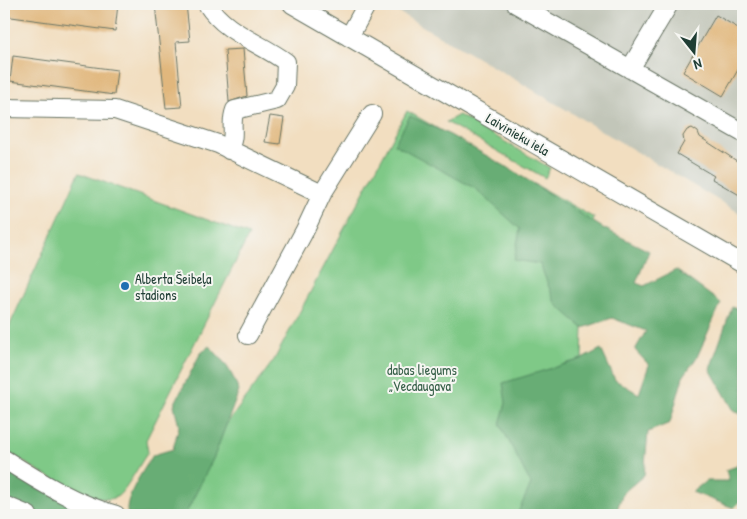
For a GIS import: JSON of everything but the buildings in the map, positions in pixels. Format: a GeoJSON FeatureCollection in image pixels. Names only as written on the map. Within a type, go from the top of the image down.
{"type":"FeatureCollection","features":[{"type":"Feature","properties":{"kind":"street"},"geometry":{"type":"LineString","coordinates":[[207,4],[214,16],[242,37],[270,50],[286,62],[284,86],[277,100],[235,110],[231,120],[235,136],[229,150]]}},
{"type":"Feature","properties":{"kind":"street","name":"Laivinieku iela"},"geometry":{"type":"LineString","coordinates":[[292,4],[743,264]]}},
{"type":"Feature","properties":{"kind":"street"},"geometry":{"type":"LineString","coordinates":[[349,37],[367,4]]}},
{"type":"Feature","properties":{"kind":"street"},"geometry":{"type":"LineString","coordinates":[[516,4],[743,134]]}},
{"type":"Feature","properties":{"kind":"street"},"geometry":{"type":"LineString","coordinates":[[630,69],[669,4]]}},
{"type":"Feature","properties":{"kind":"street"},"geometry":{"type":"LineString","coordinates":[[4,108],[115,110],[229,150],[322,194]]}},
{"type":"Feature","properties":{"kind":"street"},"geometry":{"type":"LineString","coordinates":[[248,335],[305,230],[322,194],[372,114]]}},
{"type":"Feature","properties":{"kind":"street"},"geometry":{"type":"LineString","coordinates":[[4,459],[96,510],[116,515]]}},
{"type":"Feature","properties":{"kind":"street"},"geometry":{"type":"LineString","coordinates":[[4,505],[28,515]]}},
{"type":"Feature","properties":{"kind":"shaded area"},"geometry":{"type":"Polygon","coordinates":[[[384,4],[743,4],[743,215],[533,90],[384,4]]]}},
{"type":"Feature","properties":{"kind":"green space","name":"dabas liegums „Vecdaugava”"},"geometry":{"type":"Polygon","coordinates":[[[407,111],[594,218],[574,320],[583,328],[582,359],[565,364],[526,515],[173,515],[197,464],[274,360],[407,111]]]}},
{"type":"Feature","properties":{"kind":"green space"},"geometry":{"type":"Polygon","coordinates":[[[459,115],[550,168],[545,178],[446,122],[459,115]]]}},
{"type":"Feature","properties":{"kind":"green space"},"geometry":{"type":"Polygon","coordinates":[[[410,116],[450,135],[505,166],[603,228],[649,251],[636,283],[644,286],[676,270],[721,303],[697,357],[683,377],[670,423],[648,432],[644,475],[623,493],[615,515],[517,515],[531,484],[500,424],[506,403],[503,383],[582,359],[601,349],[615,380],[639,394],[649,365],[635,350],[646,331],[612,318],[583,328],[555,303],[540,264],[514,260],[520,229],[476,189],[394,144],[410,116]]]}},
{"type":"Feature","properties":{"kind":"green space","name":"Alberta Šeibeļa stadions"},"geometry":{"type":"Polygon","coordinates":[[[79,173],[249,235],[146,440],[148,452],[121,493],[108,499],[95,497],[61,483],[4,450],[4,338],[79,173]]]}},
{"type":"Feature","properties":{"kind":"green space"},"geometry":{"type":"Polygon","coordinates":[[[732,307],[743,312],[743,416],[733,409],[710,369],[732,307]]]}},
{"type":"Feature","properties":{"kind":"green space"},"geometry":{"type":"Polygon","coordinates":[[[209,346],[227,367],[239,391],[214,457],[185,515],[128,515],[128,501],[131,493],[153,455],[173,449],[179,426],[174,405],[200,354],[209,346]]]}},
{"type":"Feature","properties":{"kind":"green space"},"geometry":{"type":"Polygon","coordinates":[[[742,457],[743,499],[734,508],[692,492],[706,481],[729,481],[726,470],[737,466],[742,457]]]}},
{"type":"Feature","properties":{"kind":"green space"},"geometry":{"type":"Polygon","coordinates":[[[4,470],[109,515],[34,515],[4,501],[4,470]]]}},
{"type":"Feature","properties":{"kind":"place","name":"Alberta Šeibeļa stadions"},"geometry":{"type":"Point","coordinates":[125,286]}}]}
